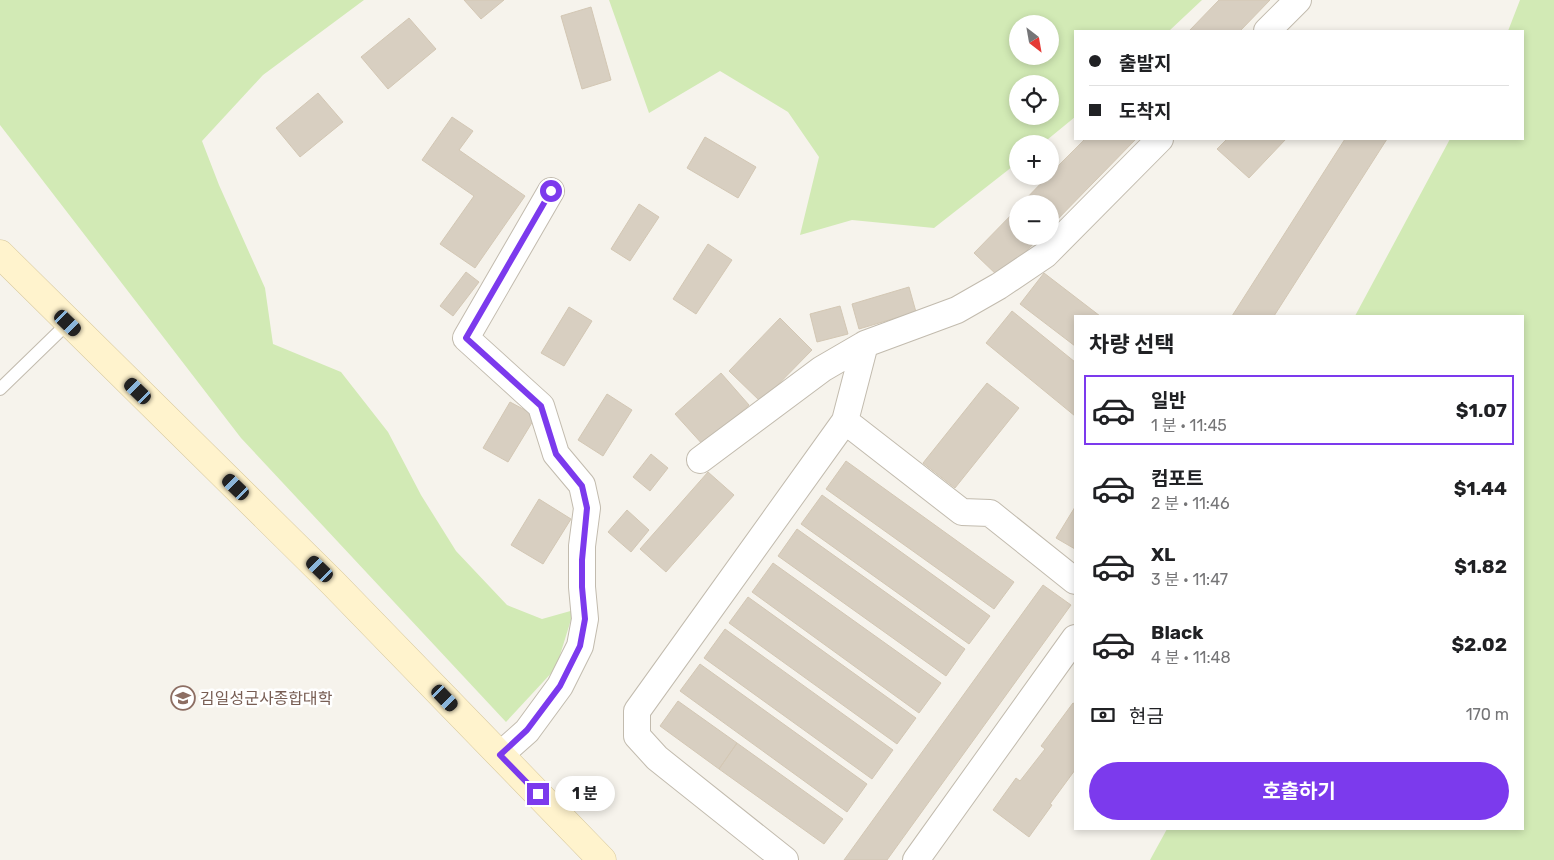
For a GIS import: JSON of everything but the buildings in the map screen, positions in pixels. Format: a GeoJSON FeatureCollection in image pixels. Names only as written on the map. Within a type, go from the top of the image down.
{"type":"FeatureCollection","features":[{"type":"Feature","properties":{"kind":"main road"},"geometry":{"type":"LineString","coordinates":[[0,254],[333,583],[602,860]]}},
{"type":"Feature","properties":{"kind":"street"},"geometry":{"type":"LineString","coordinates":[[1268,30],[1298,0]]}},
{"type":"Feature","properties":{"kind":"street"},"geometry":{"type":"LineString","coordinates":[[700,460],[822,369],[865,344],[957,310],[999,286],[1045,254],[1159,140]]}},
{"type":"Feature","properties":{"kind":"street"},"geometry":{"type":"LineString","coordinates":[[500,755],[527,730],[560,686],[580,646],[585,619],[582,546],[587,508],[582,486],[556,454],[541,406],[466,338],[551,191]]}},
{"type":"Feature","properties":{"kind":"street"},"geometry":{"type":"LineString","coordinates":[[785,860],[657,758],[637,736],[637,711],[845,421],[865,344]]}},
{"type":"Feature","properties":{"kind":"street"},"geometry":{"type":"LineString","coordinates":[[845,421],[962,512],[990,513],[1074,580]]}},
{"type":"Feature","properties":{"kind":"street"},"geometry":{"type":"LineString","coordinates":[[916,860],[1074,639]]}},
{"type":"Feature","properties":{"kind":"lane"},"geometry":{"type":"LineString","coordinates":[[0,389],[68,323]]}},
{"type":"Feature","properties":{"kind":"green space"},"geometry":{"type":"Polygon","coordinates":[[[0,0],[364,0],[263,75],[202,141],[219,185],[265,288],[273,344],[341,372],[388,432],[421,495],[456,551],[507,605],[542,619],[574,610],[556,668],[506,722],[241,438],[0,125],[0,0]]]}},
{"type":"Feature","properties":{"kind":"green space"},"geometry":{"type":"Polygon","coordinates":[[[609,0],[1202,0],[1170,30],[1074,30],[1074,118],[1053,135],[1009,135],[1009,169],[934,228],[852,220],[800,235],[819,157],[788,112],[720,71],[649,113],[609,0]]]}},
{"type":"Feature","properties":{"kind":"green space"},"geometry":{"type":"Polygon","coordinates":[[[1520,0],[1554,0],[1554,860],[1150,860],[1166,830],[1524,830],[1524,315],[1356,315],[1449,140],[1524,140],[1524,30],[1508,30],[1520,0]]]}},
{"type":"Feature","properties":{"kind":"place","name":"김일성군사종합대학"},"geometry":{"type":"Point","coordinates":[183,698]}},
{"type":"Feature","properties":{"kind":"route"},"geometry":{"type":"LineString","coordinates":[[538,794],[500,755],[527,730],[560,686],[580,646],[585,619],[582,587],[582,546],[587,508],[582,486],[567,470],[556,454],[541,406],[466,338],[551,191]]}}]}
